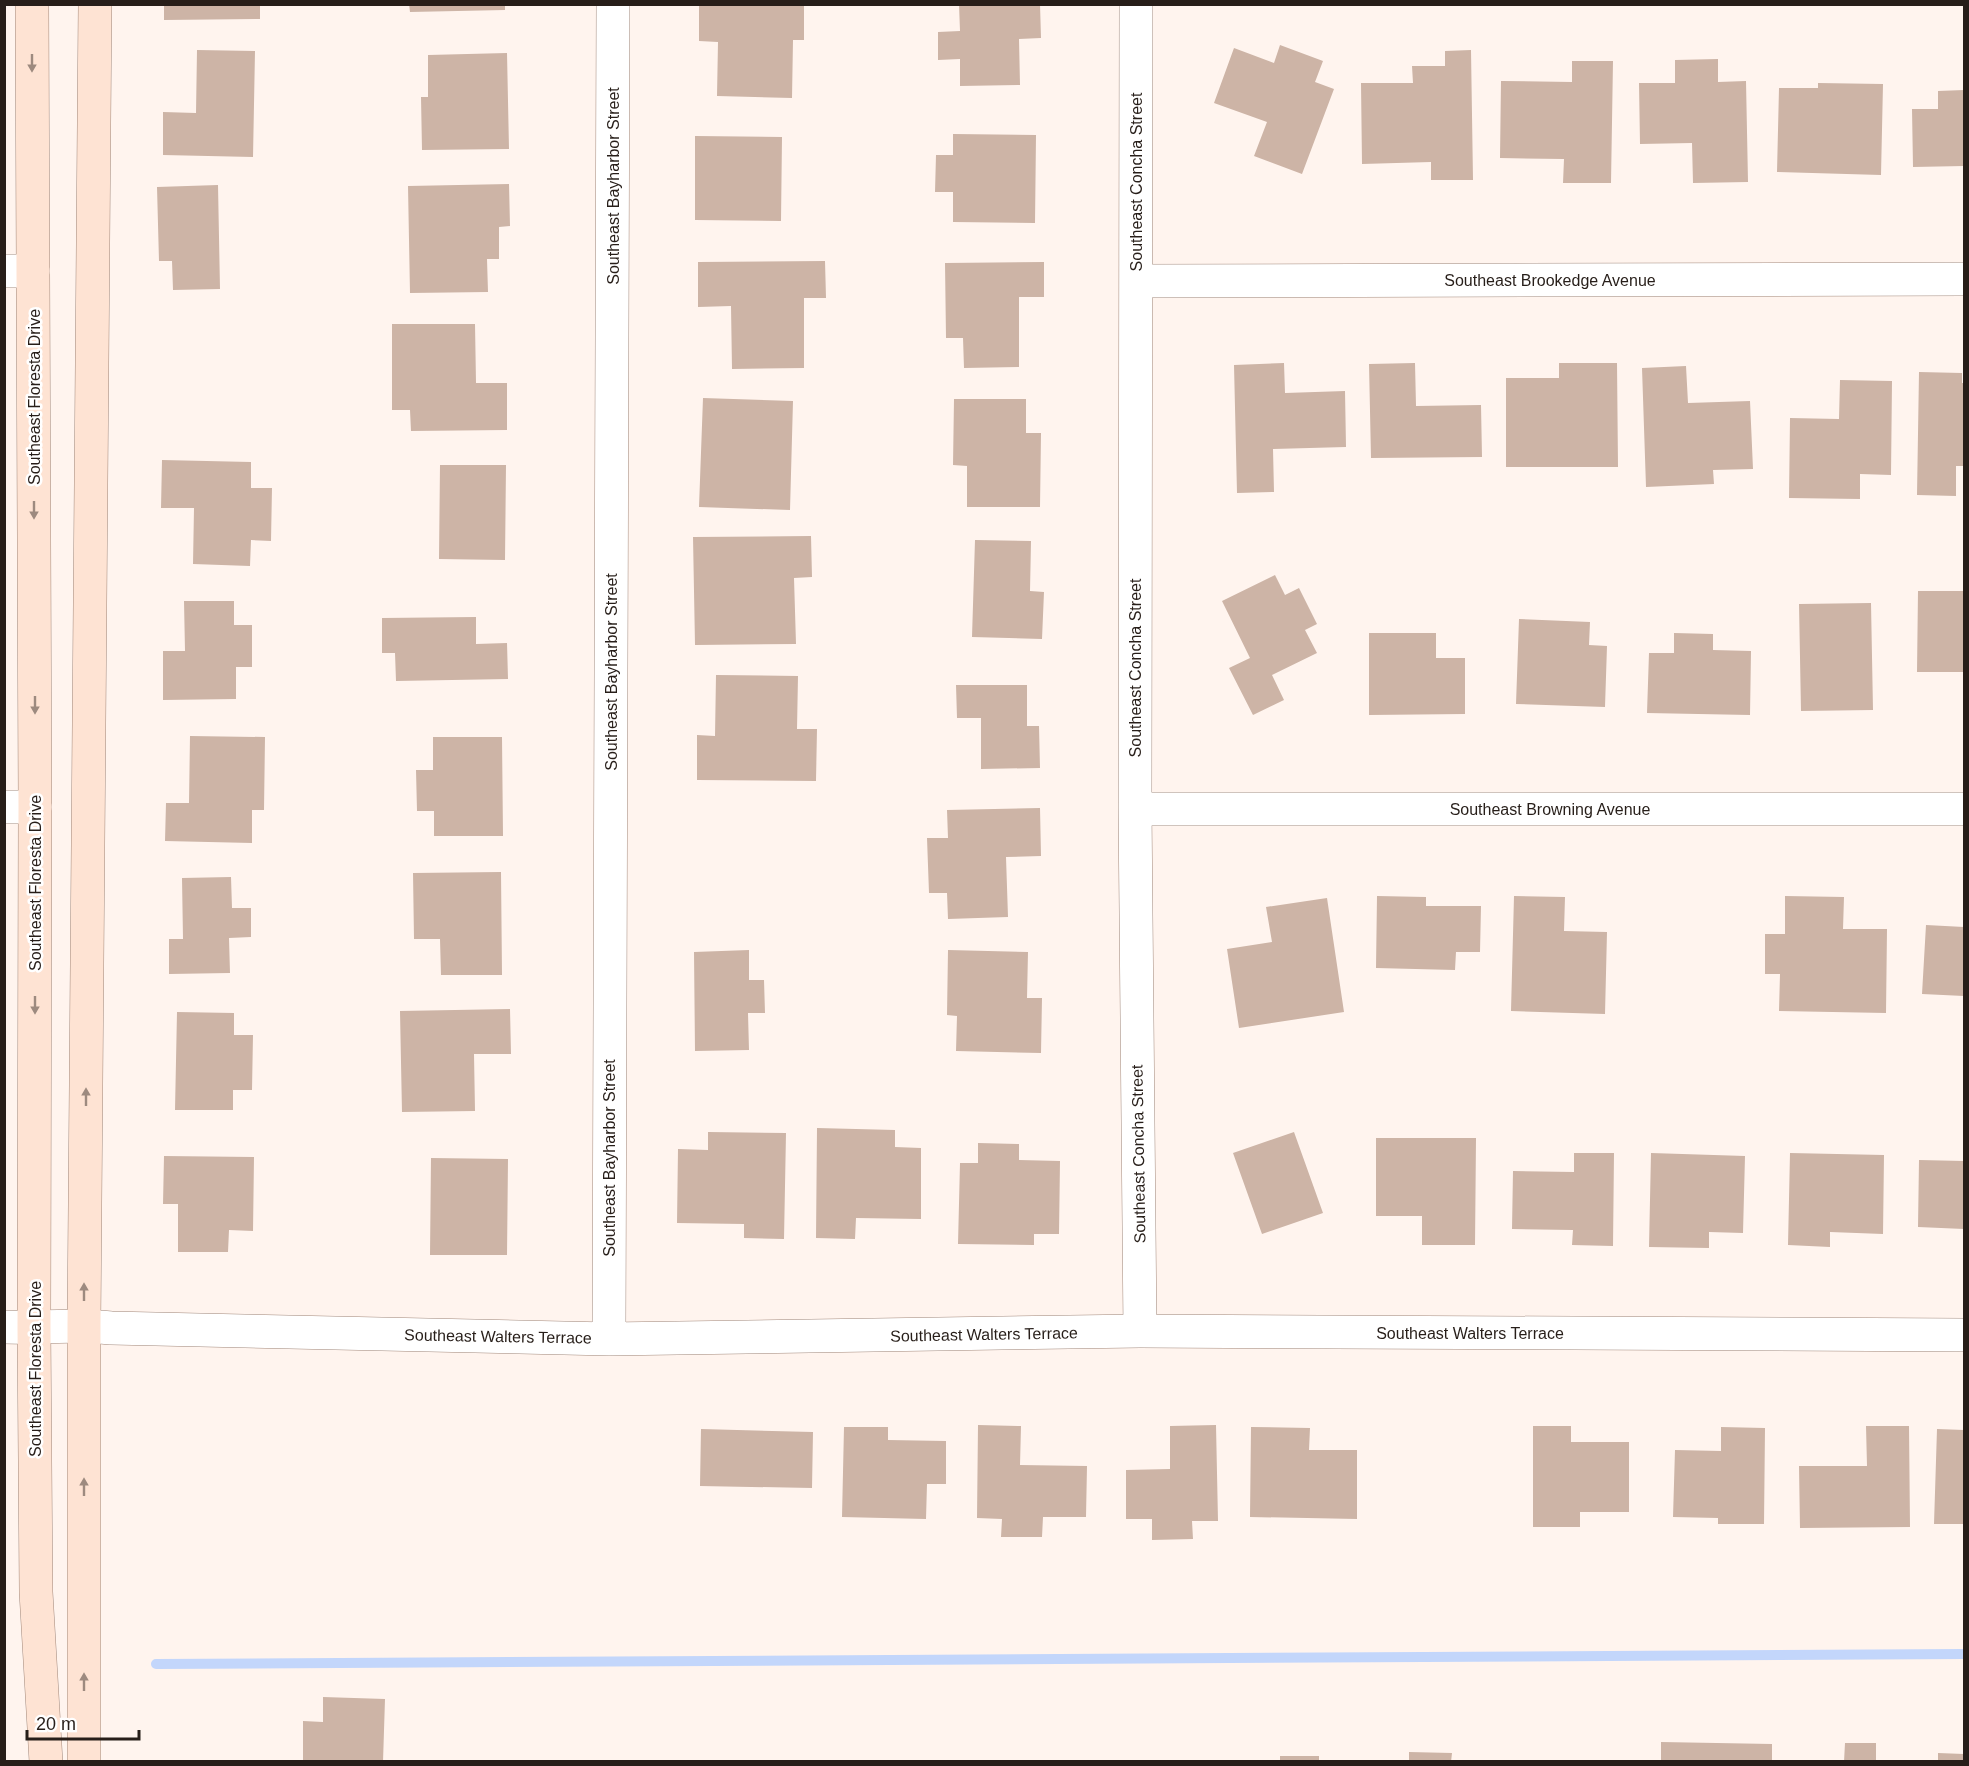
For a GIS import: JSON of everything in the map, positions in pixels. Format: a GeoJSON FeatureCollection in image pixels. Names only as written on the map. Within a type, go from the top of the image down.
{"type":"FeatureCollection","features":[{"type":"Feature","properties":{"kind":"street","name":"Southeast Floresta Drive"},"geometry":{"type":"LineString","coordinates":[[32,4],[19,271],[19,1328],[46,1761]]}},
{"type":"Feature","properties":{"kind":"street"},"geometry":{"type":"LineString","coordinates":[[84,1761],[84,1324],[95,4]]}},
{"type":"Feature","properties":{"kind":"street","name":"Southeast Bayharbor Street"},"geometry":{"type":"LineString","coordinates":[[609,1339],[614,4]]}},
{"type":"Feature","properties":{"kind":"street","name":"Southeast Concha Street"},"geometry":{"type":"LineString","coordinates":[[1136,4],[1135,809],[1140,1331]]}},
{"type":"Feature","properties":{"kind":"street","name":"Southeast Brookedge Avenue"},"geometry":{"type":"LineString","coordinates":[[1136,281],[1965,279]]}},
{"type":"Feature","properties":{"kind":"street","name":"Southeast Browning Avenue"},"geometry":{"type":"LineString","coordinates":[[1135,809],[1965,809]]}},
{"type":"Feature","properties":{"kind":"street","name":"Southeast Walters Terrace"},"geometry":{"type":"LineString","coordinates":[[19,1328],[84,1324],[111,1328],[609,1339],[1140,1331],[1965,1335]]}},
{"type":"Feature","properties":{"kind":"building"},"geometry":{"type":"Polygon","coordinates":[[[164,4],[260,4],[260,19],[164,20],[164,4]]]}},
{"type":"Feature","properties":{"kind":"building"},"geometry":{"type":"Polygon","coordinates":[[[409,4],[505,4],[505,10],[410,12],[409,4]]]}},
{"type":"Feature","properties":{"kind":"building"},"geometry":{"type":"Polygon","coordinates":[[[699,4],[804,4],[804,40],[793,40],[792,98],[717,96],[718,42],[699,41],[699,4]]]}},
{"type":"Feature","properties":{"kind":"building"},"geometry":{"type":"Polygon","coordinates":[[[959,4],[1040,4],[1041,38],[1019,39],[1020,85],[960,86],[960,59],[938,60],[938,32],[960,31],[959,4]]]}},
{"type":"Feature","properties":{"kind":"building"},"geometry":{"type":"Polygon","coordinates":[[[1280,45],[1323,61],[1315,82],[1334,89],[1302,174],[1254,156],[1267,122],[1214,103],[1234,48],[1274,63],[1280,45]]]}},
{"type":"Feature","properties":{"kind":"building"},"geometry":{"type":"Polygon","coordinates":[[[197,50],[255,51],[253,157],[163,155],[163,112],[196,113],[197,50]]]}},
{"type":"Feature","properties":{"kind":"building"},"geometry":{"type":"Polygon","coordinates":[[[1471,50],[1473,180],[1431,180],[1431,162],[1362,164],[1361,83],[1413,83],[1412,66],[1445,66],[1445,51],[1471,50]]]}},
{"type":"Feature","properties":{"kind":"building"},"geometry":{"type":"Polygon","coordinates":[[[507,53],[509,149],[422,150],[421,97],[428,97],[428,55],[507,53]]]}},
{"type":"Feature","properties":{"kind":"building"},"geometry":{"type":"Polygon","coordinates":[[[1718,59],[1718,82],[1746,81],[1748,182],[1693,183],[1692,143],[1640,144],[1639,83],[1675,83],[1675,60],[1718,59]]]}},
{"type":"Feature","properties":{"kind":"building"},"geometry":{"type":"Polygon","coordinates":[[[1572,61],[1613,61],[1611,183],[1563,183],[1564,159],[1500,158],[1501,81],[1572,82],[1572,61]]]}},
{"type":"Feature","properties":{"kind":"building"},"geometry":{"type":"Polygon","coordinates":[[[1818,83],[1883,84],[1881,175],[1777,172],[1779,88],[1818,88],[1818,83]]]}},
{"type":"Feature","properties":{"kind":"building"},"geometry":{"type":"Polygon","coordinates":[[[1964,90],[1964,166],[1913,167],[1912,109],[1938,109],[1938,91],[1964,90]]]}},
{"type":"Feature","properties":{"kind":"building"},"geometry":{"type":"Polygon","coordinates":[[[953,134],[1036,135],[1035,223],[953,222],[953,192],[935,192],[936,155],[953,155],[953,134]]]}},
{"type":"Feature","properties":{"kind":"building"},"geometry":{"type":"Polygon","coordinates":[[[695,136],[782,137],[781,221],[695,220],[695,136]]]}},
{"type":"Feature","properties":{"kind":"building"},"geometry":{"type":"Polygon","coordinates":[[[509,184],[510,226],[499,227],[499,259],[487,259],[488,292],[410,293],[408,186],[509,184]]]}},
{"type":"Feature","properties":{"kind":"building"},"geometry":{"type":"Polygon","coordinates":[[[218,185],[220,289],[173,290],[172,261],[159,261],[157,187],[218,185]]]}},
{"type":"Feature","properties":{"kind":"building"},"geometry":{"type":"Polygon","coordinates":[[[825,261],[826,298],[804,298],[804,368],[732,369],[731,306],[698,307],[698,262],[825,261]]]}},
{"type":"Feature","properties":{"kind":"building"},"geometry":{"type":"Polygon","coordinates":[[[1044,262],[1044,297],[1019,297],[1019,367],[964,368],[963,338],[946,338],[945,263],[1044,262]]]}},
{"type":"Feature","properties":{"kind":"building"},"geometry":{"type":"Polygon","coordinates":[[[392,324],[475,324],[476,383],[507,383],[507,430],[411,431],[410,410],[392,410],[392,324]]]}},
{"type":"Feature","properties":{"kind":"building"},"geometry":{"type":"Polygon","coordinates":[[[1284,363],[1285,393],[1345,391],[1346,447],[1273,449],[1274,492],[1237,493],[1234,365],[1284,363]]]}},
{"type":"Feature","properties":{"kind":"building"},"geometry":{"type":"Polygon","coordinates":[[[1415,363],[1416,406],[1481,405],[1482,457],[1371,458],[1369,364],[1415,363]]]}},
{"type":"Feature","properties":{"kind":"building"},"geometry":{"type":"Polygon","coordinates":[[[1559,363],[1617,363],[1618,467],[1506,467],[1506,378],[1559,378],[1559,363]]]}},
{"type":"Feature","properties":{"kind":"building"},"geometry":{"type":"Polygon","coordinates":[[[1686,366],[1688,403],[1750,401],[1753,469],[1713,470],[1714,484],[1646,487],[1642,368],[1686,366]]]}},
{"type":"Feature","properties":{"kind":"building"},"geometry":{"type":"Polygon","coordinates":[[[1919,372],[1962,373],[1964,466],[1956,466],[1956,496],[1917,495],[1919,372]]]}},
{"type":"Feature","properties":{"kind":"building"},"geometry":{"type":"Polygon","coordinates":[[[1840,380],[1892,381],[1891,475],[1860,474],[1860,499],[1789,498],[1790,418],[1839,419],[1840,380]]]}},
{"type":"Feature","properties":{"kind":"building"},"geometry":{"type":"Polygon","coordinates":[[[703,398],[793,401],[790,510],[699,507],[703,398]]]}},
{"type":"Feature","properties":{"kind":"building"},"geometry":{"type":"Polygon","coordinates":[[[954,399],[1026,399],[1026,433],[1041,433],[1040,507],[967,507],[967,466],[953,465],[954,399]]]}},
{"type":"Feature","properties":{"kind":"building"},"geometry":{"type":"Polygon","coordinates":[[[162,460],[251,462],[251,488],[272,488],[271,541],[251,540],[250,566],[193,564],[194,508],[161,508],[162,460]]]}},
{"type":"Feature","properties":{"kind":"building"},"geometry":{"type":"Polygon","coordinates":[[[440,465],[506,465],[505,560],[439,559],[440,465]]]}},
{"type":"Feature","properties":{"kind":"building"},"geometry":{"type":"Polygon","coordinates":[[[811,536],[812,577],[794,578],[796,644],[695,645],[693,537],[811,536]]]}},
{"type":"Feature","properties":{"kind":"building"},"geometry":{"type":"Polygon","coordinates":[[[975,540],[1031,541],[1030,591],[1044,592],[1042,639],[972,637],[975,540]]]}},
{"type":"Feature","properties":{"kind":"building"},"geometry":{"type":"Polygon","coordinates":[[[1275,575],[1285,595],[1299,588],[1317,624],[1305,630],[1317,653],[1272,675],[1284,700],[1253,715],[1229,668],[1250,658],[1222,601],[1275,575]]]}},
{"type":"Feature","properties":{"kind":"building"},"geometry":{"type":"Polygon","coordinates":[[[1918,591],[1964,591],[1964,672],[1917,672],[1918,591]]]}},
{"type":"Feature","properties":{"kind":"building"},"geometry":{"type":"Polygon","coordinates":[[[184,601],[234,601],[234,625],[252,625],[252,667],[236,667],[236,699],[163,700],[163,651],[185,651],[184,601]]]}},
{"type":"Feature","properties":{"kind":"building"},"geometry":{"type":"Polygon","coordinates":[[[1871,603],[1873,710],[1801,711],[1799,604],[1871,603]]]}},
{"type":"Feature","properties":{"kind":"building"},"geometry":{"type":"Polygon","coordinates":[[[476,617],[476,644],[507,643],[508,679],[396,681],[395,653],[382,653],[382,618],[476,617]]]}},
{"type":"Feature","properties":{"kind":"building"},"geometry":{"type":"Polygon","coordinates":[[[1519,619],[1590,622],[1589,645],[1607,646],[1605,707],[1516,704],[1519,619]]]}},
{"type":"Feature","properties":{"kind":"building"},"geometry":{"type":"Polygon","coordinates":[[[1369,633],[1436,633],[1436,658],[1465,658],[1465,714],[1369,715],[1369,633]]]}},
{"type":"Feature","properties":{"kind":"building"},"geometry":{"type":"Polygon","coordinates":[[[1674,633],[1713,634],[1713,650],[1751,651],[1750,715],[1647,713],[1649,653],[1674,653],[1674,633]]]}},
{"type":"Feature","properties":{"kind":"building"},"geometry":{"type":"Polygon","coordinates":[[[716,675],[798,676],[797,729],[817,729],[816,781],[697,780],[697,735],[715,736],[716,675]]]}},
{"type":"Feature","properties":{"kind":"building"},"geometry":{"type":"Polygon","coordinates":[[[956,685],[1027,685],[1027,726],[1039,726],[1040,768],[981,769],[981,718],[957,718],[956,685]]]}},
{"type":"Feature","properties":{"kind":"building"},"geometry":{"type":"Polygon","coordinates":[[[190,736],[265,737],[264,810],[252,810],[252,843],[165,841],[166,803],[189,803],[190,736]]]}},
{"type":"Feature","properties":{"kind":"building"},"geometry":{"type":"Polygon","coordinates":[[[433,737],[502,737],[503,836],[434,836],[434,811],[417,811],[416,770],[433,770],[433,737]]]}},
{"type":"Feature","properties":{"kind":"building"},"geometry":{"type":"Polygon","coordinates":[[[1040,808],[1041,856],[1006,857],[1008,917],[948,919],[947,893],[929,893],[927,838],[948,838],[947,810],[1040,808]]]}},
{"type":"Feature","properties":{"kind":"building"},"geometry":{"type":"Polygon","coordinates":[[[501,872],[502,975],[441,975],[440,939],[414,939],[413,873],[501,872]]]}},
{"type":"Feature","properties":{"kind":"building"},"geometry":{"type":"Polygon","coordinates":[[[231,877],[232,908],[251,908],[251,937],[229,938],[230,973],[169,974],[169,939],[183,939],[182,878],[231,877]]]}},
{"type":"Feature","properties":{"kind":"building"},"geometry":{"type":"Polygon","coordinates":[[[1377,896],[1426,897],[1426,906],[1481,906],[1480,952],[1456,952],[1455,970],[1376,968],[1377,896]]]}},
{"type":"Feature","properties":{"kind":"building"},"geometry":{"type":"Polygon","coordinates":[[[1514,896],[1565,897],[1564,931],[1607,932],[1605,1014],[1511,1011],[1514,896]]]}},
{"type":"Feature","properties":{"kind":"building"},"geometry":{"type":"Polygon","coordinates":[[[1785,896],[1844,897],[1843,929],[1887,929],[1886,1013],[1779,1011],[1780,974],[1765,974],[1765,934],[1785,934],[1785,896]]]}},
{"type":"Feature","properties":{"kind":"building"},"geometry":{"type":"Polygon","coordinates":[[[1327,898],[1344,1012],[1239,1028],[1227,949],[1272,942],[1266,907],[1327,898]]]}},
{"type":"Feature","properties":{"kind":"building"},"geometry":{"type":"Polygon","coordinates":[[[1926,925],[1964,927],[1964,996],[1922,994],[1926,925]]]}},
{"type":"Feature","properties":{"kind":"building"},"geometry":{"type":"Polygon","coordinates":[[[749,950],[749,980],[764,980],[765,1013],[748,1013],[749,1050],[695,1051],[694,952],[749,950]]]}},
{"type":"Feature","properties":{"kind":"building"},"geometry":{"type":"Polygon","coordinates":[[[948,950],[1028,952],[1027,998],[1042,998],[1041,1053],[956,1051],[957,1016],[947,1015],[948,950]]]}},
{"type":"Feature","properties":{"kind":"building"},"geometry":{"type":"Polygon","coordinates":[[[510,1009],[511,1054],[474,1054],[475,1111],[402,1112],[400,1011],[510,1009]]]}},
{"type":"Feature","properties":{"kind":"building"},"geometry":{"type":"Polygon","coordinates":[[[177,1012],[234,1013],[234,1035],[253,1035],[252,1090],[233,1090],[233,1110],[175,1110],[177,1012]]]}},
{"type":"Feature","properties":{"kind":"building"},"geometry":{"type":"Polygon","coordinates":[[[817,1128],[895,1130],[895,1147],[921,1148],[921,1219],[856,1218],[855,1239],[816,1238],[817,1128]]]}},
{"type":"Feature","properties":{"kind":"building"},"geometry":{"type":"Polygon","coordinates":[[[708,1132],[786,1133],[784,1239],[744,1238],[744,1224],[677,1223],[678,1149],[708,1150],[708,1132]]]}},
{"type":"Feature","properties":{"kind":"building"},"geometry":{"type":"Polygon","coordinates":[[[1294,1132],[1323,1213],[1262,1234],[1233,1153],[1294,1132]]]}},
{"type":"Feature","properties":{"kind":"building"},"geometry":{"type":"Polygon","coordinates":[[[1376,1138],[1476,1138],[1475,1245],[1422,1245],[1422,1216],[1376,1216],[1376,1138]]]}},
{"type":"Feature","properties":{"kind":"building"},"geometry":{"type":"Polygon","coordinates":[[[978,1143],[1019,1144],[1019,1160],[1060,1161],[1059,1234],[1034,1234],[1034,1245],[958,1244],[960,1163],[978,1163],[978,1143]]]}},
{"type":"Feature","properties":{"kind":"building"},"geometry":{"type":"Polygon","coordinates":[[[1574,1153],[1614,1153],[1613,1246],[1572,1245],[1573,1230],[1512,1229],[1513,1171],[1574,1172],[1574,1153]]]}},
{"type":"Feature","properties":{"kind":"building"},"geometry":{"type":"Polygon","coordinates":[[[1651,1153],[1745,1156],[1743,1233],[1709,1232],[1709,1248],[1649,1247],[1651,1153]]]}},
{"type":"Feature","properties":{"kind":"building"},"geometry":{"type":"Polygon","coordinates":[[[1790,1153],[1884,1155],[1883,1234],[1830,1232],[1830,1247],[1788,1245],[1790,1153]]]}},
{"type":"Feature","properties":{"kind":"building"},"geometry":{"type":"Polygon","coordinates":[[[164,1156],[254,1157],[253,1231],[229,1230],[228,1252],[178,1252],[178,1204],[163,1204],[164,1156]]]}},
{"type":"Feature","properties":{"kind":"building"},"geometry":{"type":"Polygon","coordinates":[[[431,1158],[508,1159],[507,1255],[430,1255],[431,1158]]]}},
{"type":"Feature","properties":{"kind":"building"},"geometry":{"type":"Polygon","coordinates":[[[1919,1160],[1964,1161],[1964,1229],[1918,1227],[1919,1160]]]}},
{"type":"Feature","properties":{"kind":"building"},"geometry":{"type":"Polygon","coordinates":[[[978,1425],[1021,1426],[1020,1465],[1087,1466],[1086,1517],[1043,1517],[1042,1537],[1001,1537],[1002,1519],[977,1518],[978,1425]]]}},
{"type":"Feature","properties":{"kind":"building"},"geometry":{"type":"Polygon","coordinates":[[[1216,1425],[1218,1521],[1192,1521],[1193,1539],[1152,1540],[1152,1519],[1126,1519],[1126,1470],[1170,1469],[1170,1426],[1216,1425]]]}},
{"type":"Feature","properties":{"kind":"building"},"geometry":{"type":"Polygon","coordinates":[[[1533,1426],[1571,1426],[1571,1442],[1629,1442],[1629,1512],[1580,1512],[1580,1527],[1533,1527],[1533,1426]]]}},
{"type":"Feature","properties":{"kind":"building"},"geometry":{"type":"Polygon","coordinates":[[[1866,1426],[1909,1426],[1910,1527],[1800,1528],[1799,1466],[1867,1466],[1866,1426]]]}},
{"type":"Feature","properties":{"kind":"building"},"geometry":{"type":"Polygon","coordinates":[[[844,1427],[888,1427],[888,1440],[946,1441],[946,1484],[927,1484],[926,1519],[842,1517],[844,1427]]]}},
{"type":"Feature","properties":{"kind":"building"},"geometry":{"type":"Polygon","coordinates":[[[1251,1427],[1310,1428],[1309,1450],[1357,1450],[1357,1519],[1250,1517],[1251,1427]]]}},
{"type":"Feature","properties":{"kind":"building"},"geometry":{"type":"Polygon","coordinates":[[[1721,1427],[1765,1428],[1764,1524],[1718,1524],[1718,1518],[1673,1517],[1675,1450],[1721,1451],[1721,1427]]]}},
{"type":"Feature","properties":{"kind":"building"},"geometry":{"type":"Polygon","coordinates":[[[701,1429],[813,1432],[812,1488],[700,1486],[701,1429]]]}},
{"type":"Feature","properties":{"kind":"building"},"geometry":{"type":"Polygon","coordinates":[[[1937,1429],[1964,1430],[1964,1524],[1934,1524],[1937,1429]]]}},
{"type":"Feature","properties":{"kind":"building"},"geometry":{"type":"Polygon","coordinates":[[[323,1697],[385,1699],[383,1762],[303,1762],[303,1721],[323,1722],[323,1697]]]}},
{"type":"Feature","properties":{"kind":"building"},"geometry":{"type":"Polygon","coordinates":[[[1661,1742],[1772,1744],[1772,1762],[1661,1762],[1661,1742]]]}},
{"type":"Feature","properties":{"kind":"building"},"geometry":{"type":"Polygon","coordinates":[[[1845,1743],[1876,1743],[1876,1762],[1844,1762],[1845,1743]]]}},
{"type":"Feature","properties":{"kind":"building"},"geometry":{"type":"Polygon","coordinates":[[[1409,1752],[1452,1753],[1451,1762],[1409,1762],[1409,1752]]]}},
{"type":"Feature","properties":{"kind":"building"},"geometry":{"type":"Polygon","coordinates":[[[1938,1753],[1964,1754],[1964,1762],[1938,1762],[1938,1753]]]}},
{"type":"Feature","properties":{"kind":"building"},"geometry":{"type":"Polygon","coordinates":[[[1280,1756],[1319,1756],[1319,1762],[1280,1762],[1280,1756]]]}},
{"type":"Feature","properties":{"kind":"waterway"},"geometry":{"type":"LineString","coordinates":[[156,1664],[1964,1654]]}}]}
